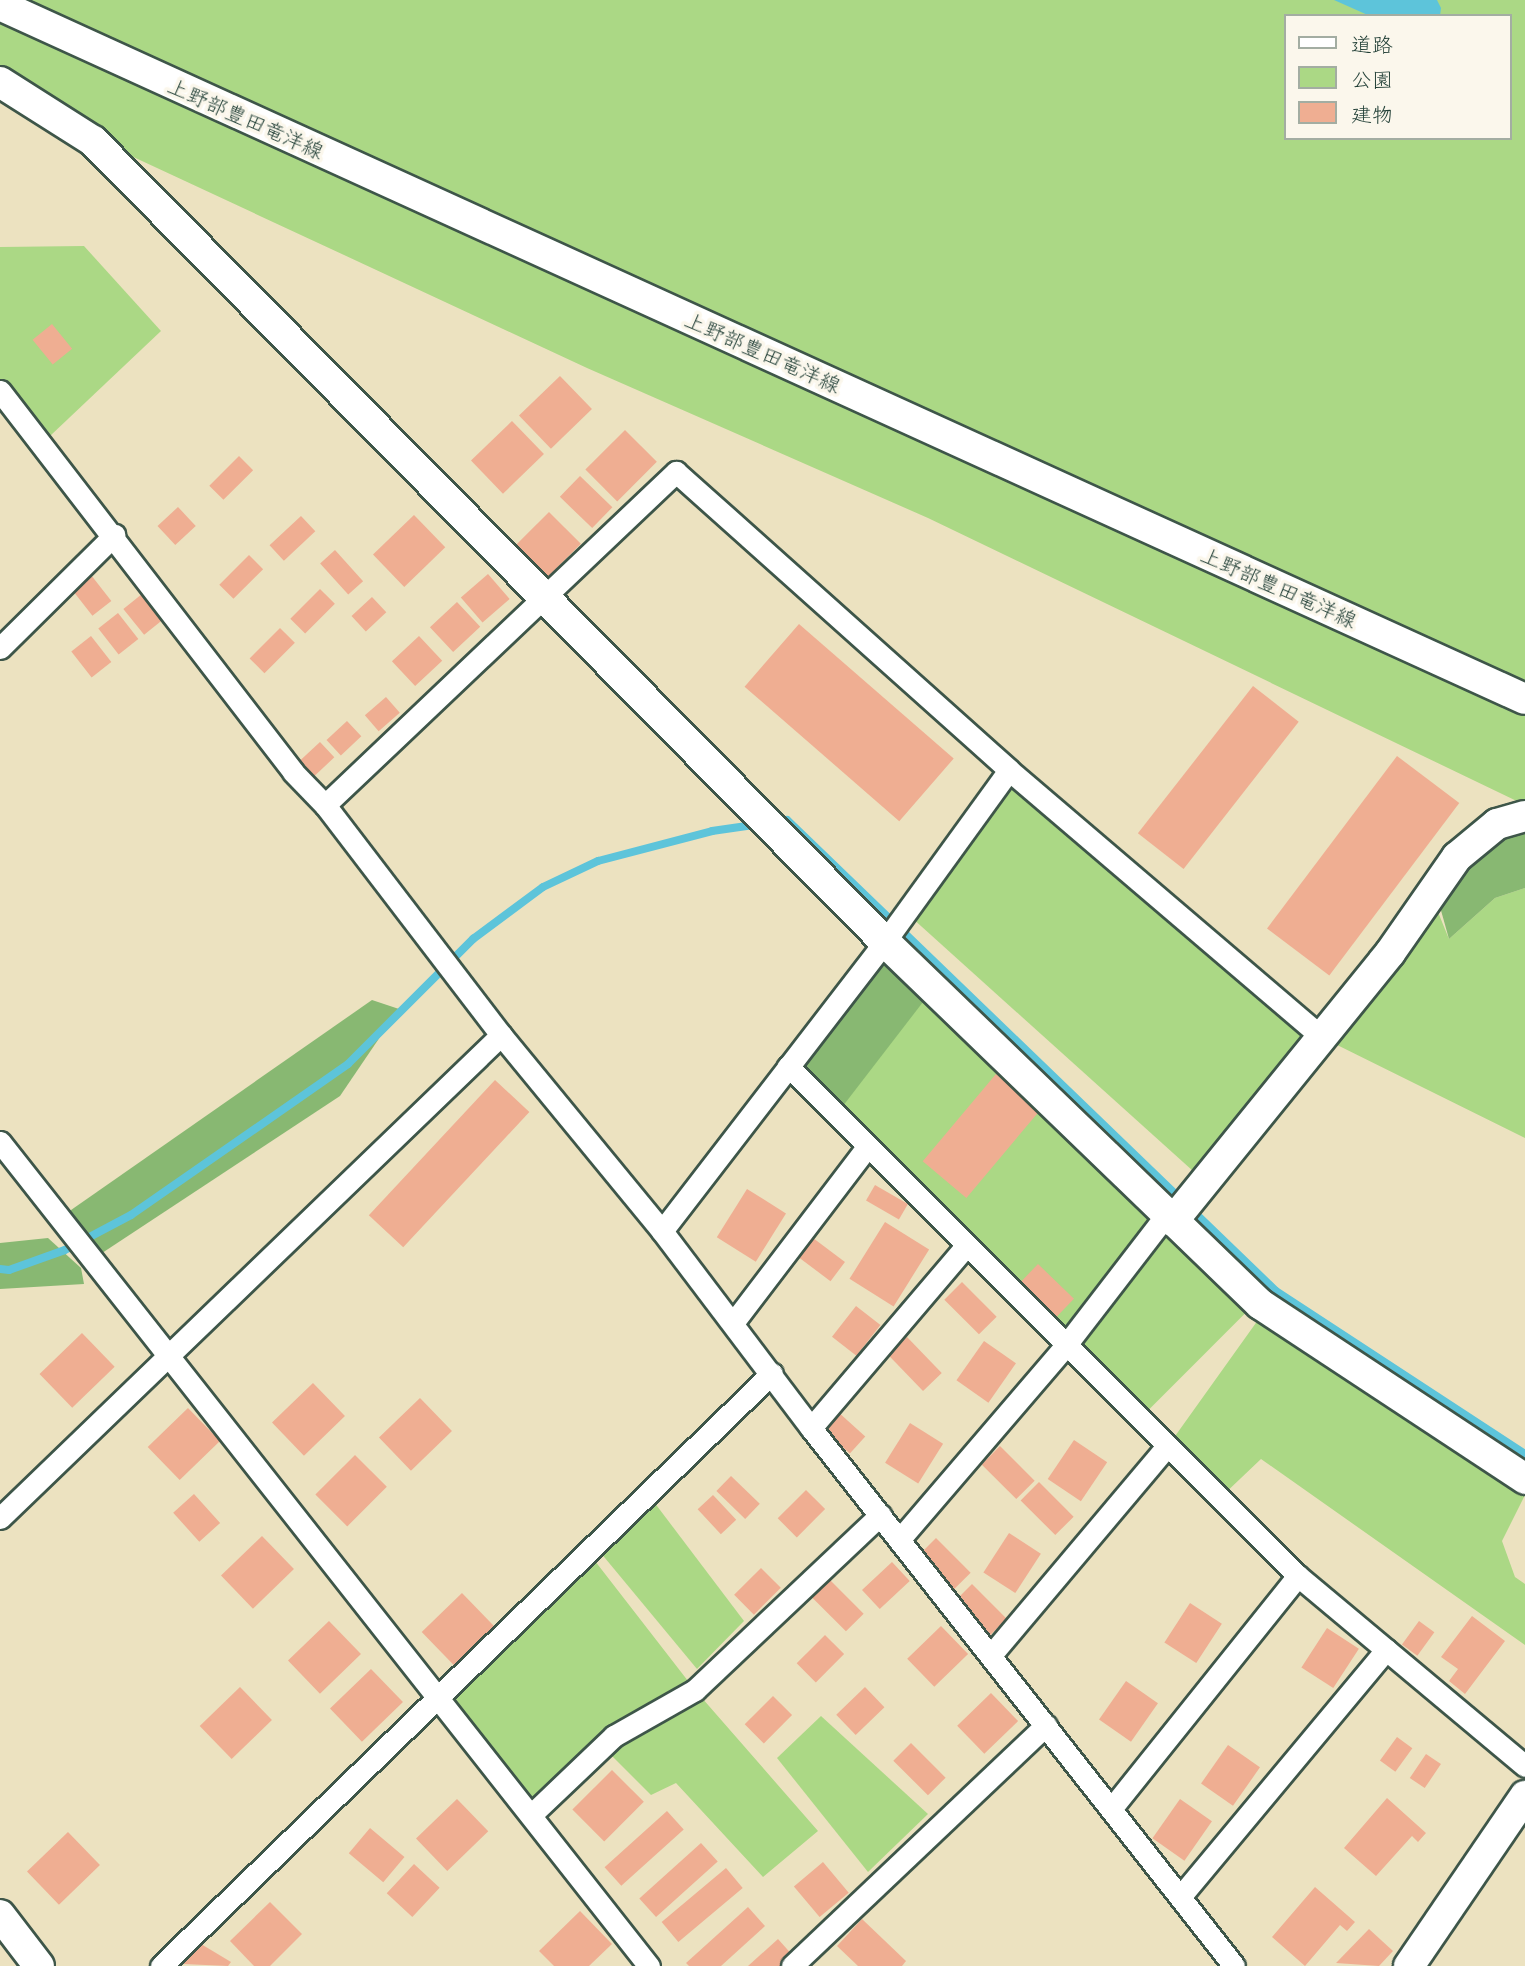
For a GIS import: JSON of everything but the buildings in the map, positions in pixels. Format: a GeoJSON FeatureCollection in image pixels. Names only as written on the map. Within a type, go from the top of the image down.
{"type":"FeatureCollection","features":[{"type":"Feature","properties":{"kind":"street","name":"上野部豊田竜洋線"},"geometry":{"type":"LineString","coordinates":[[0,5],[1525,699]]}},
{"type":"Feature","properties":{"kind":"street"},"geometry":{"type":"LineString","coordinates":[[0,82],[93,141],[883,940],[1260,1304],[1525,1479]]}},
{"type":"Feature","properties":{"kind":"street"},"geometry":{"type":"LineString","coordinates":[[0,391],[114,535],[293,772],[326,805],[501,1034],[662,1231],[811,1428],[1234,1966]]}},
{"type":"Feature","properties":{"kind":"street"},"geometry":{"type":"LineString","coordinates":[[326,805],[676,472],[1009,770],[1323,1038]]}},
{"type":"Feature","properties":{"kind":"street"},"geometry":{"type":"LineString","coordinates":[[0,648],[114,535]]}},
{"type":"Feature","properties":{"kind":"street"},"geometry":{"type":"LineString","coordinates":[[662,1231],[1009,770]]}},
{"type":"Feature","properties":{"kind":"street"},"geometry":{"type":"LineString","coordinates":[[900,1540],[1323,1038],[1458,858],[1497,824],[1525,816]]}},
{"type":"Feature","properties":{"kind":"street"},"geometry":{"type":"LineString","coordinates":[[0,1518],[501,1034]]}},
{"type":"Feature","properties":{"kind":"street"},"geometry":{"type":"LineString","coordinates":[[788,1066],[1298,1576],[1525,1766]]}},
{"type":"Feature","properties":{"kind":"street"},"geometry":{"type":"LineString","coordinates":[[0,1142],[649,1966]]}},
{"type":"Feature","properties":{"kind":"street"},"geometry":{"type":"LineString","coordinates":[[733,1323],[867,1147]]}},
{"type":"Feature","properties":{"kind":"street"},"geometry":{"type":"LineString","coordinates":[[811,1428],[966,1246]]}},
{"type":"Feature","properties":{"kind":"street"},"geometry":{"type":"LineString","coordinates":[[162,1966],[772,1373]]}},
{"type":"Feature","properties":{"kind":"street"},"geometry":{"type":"LineString","coordinates":[[991,1655],[1167,1446]]}},
{"type":"Feature","properties":{"kind":"street"},"geometry":{"type":"LineString","coordinates":[[531,1815],[614,1736],[695,1690],[880,1515]]}},
{"type":"Feature","properties":{"kind":"street"},"geometry":{"type":"LineString","coordinates":[[1111,1809],[1298,1576]]}},
{"type":"Feature","properties":{"kind":"street"},"geometry":{"type":"LineString","coordinates":[[1180,1897],[1386,1650]]}},
{"type":"Feature","properties":{"kind":"street"},"geometry":{"type":"LineString","coordinates":[[792,1966],[1046,1725]]}},
{"type":"Feature","properties":{"kind":"street"},"geometry":{"type":"LineString","coordinates":[[1409,1966],[1525,1796]]}},
{"type":"Feature","properties":{"kind":"street"},"geometry":{"type":"LineString","coordinates":[[0,1915],[39,1966]]}},
{"type":"Feature","properties":{"kind":"green space"},"geometry":{"type":"Polygon","coordinates":[[[0,0],[1525,0],[1525,805],[928,518],[587,368],[0,95],[0,0]]]}},
{"type":"Feature","properties":{"kind":"green space"},"geometry":{"type":"Polygon","coordinates":[[[84,246],[161,331],[50,436],[0,379],[0,247],[84,246]]]}},
{"type":"Feature","properties":{"kind":"green space"},"geometry":{"type":"Polygon","coordinates":[[[1017,777],[1316,1047],[1199,1177],[900,907],[1017,777]]]}},
{"type":"Feature","properties":{"kind":"green space"},"geometry":{"type":"Polygon","coordinates":[[[1525,822],[1525,888],[1495,898],[1449,939],[1435,889],[1497,824],[1525,822]]]}},
{"type":"Feature","properties":{"kind":"green space"},"geometry":{"type":"Polygon","coordinates":[[[1525,888],[1525,1138],[1323,1038],[1431,895],[1449,939],[1495,898],[1525,888]]]}},
{"type":"Feature","properties":{"kind":"green space"},"geometry":{"type":"Polygon","coordinates":[[[890,947],[933,989],[836,1115],[788,1066],[890,947]]]}},
{"type":"Feature","properties":{"kind":"green space"},"geometry":{"type":"Polygon","coordinates":[[[933,989],[1251,1307],[1139,1420],[821,1101],[933,989]]]}},
{"type":"Feature","properties":{"kind":"green space"},"geometry":{"type":"Polygon","coordinates":[[[372,1000],[399,1009],[340,1096],[93,1259],[61,1217],[372,1000]]]}},
{"type":"Feature","properties":{"kind":"green space"},"geometry":{"type":"Polygon","coordinates":[[[48,1238],[81,1268],[84,1284],[0,1289],[0,1243],[48,1238]]]}},
{"type":"Feature","properties":{"kind":"green space"},"geometry":{"type":"Polygon","coordinates":[[[1258,1320],[1525,1495],[1502,1541],[1515,1577],[1525,1584],[1525,1645],[1261,1459],[1220,1498],[1168,1446],[1258,1320]]]}},
{"type":"Feature","properties":{"kind":"green space"},"geometry":{"type":"Polygon","coordinates":[[[654,1502],[744,1621],[697,1669],[600,1552],[654,1502]]]}},
{"type":"Feature","properties":{"kind":"green space"},"geometry":{"type":"Polygon","coordinates":[[[595,1561],[695,1690],[818,1831],[763,1877],[676,1783],[651,1795],[603,1747],[531,1815],[443,1704],[595,1561]]]}},
{"type":"Feature","properties":{"kind":"green space"},"geometry":{"type":"Polygon","coordinates":[[[821,1716],[928,1814],[868,1872],[777,1758],[821,1716]]]}},
{"type":"Feature","properties":{"kind":"water"},"geometry":{"type":"Polygon","coordinates":[[[1334,0],[1437,0],[1441,8],[1440,14],[1366,14],[1334,0]]]}},
{"type":"Feature","properties":{"kind":"waterway"},"geometry":{"type":"LineString","coordinates":[[776,822],[787,820],[1276,1291],[1525,1454]]}},
{"type":"Feature","properties":{"kind":"waterway"},"geometry":{"type":"LineString","coordinates":[[0,1269],[9,1270],[65,1250],[131,1215],[348,1064],[473,939],[543,887],[598,861],[712,831],[760,824]]}}]}
